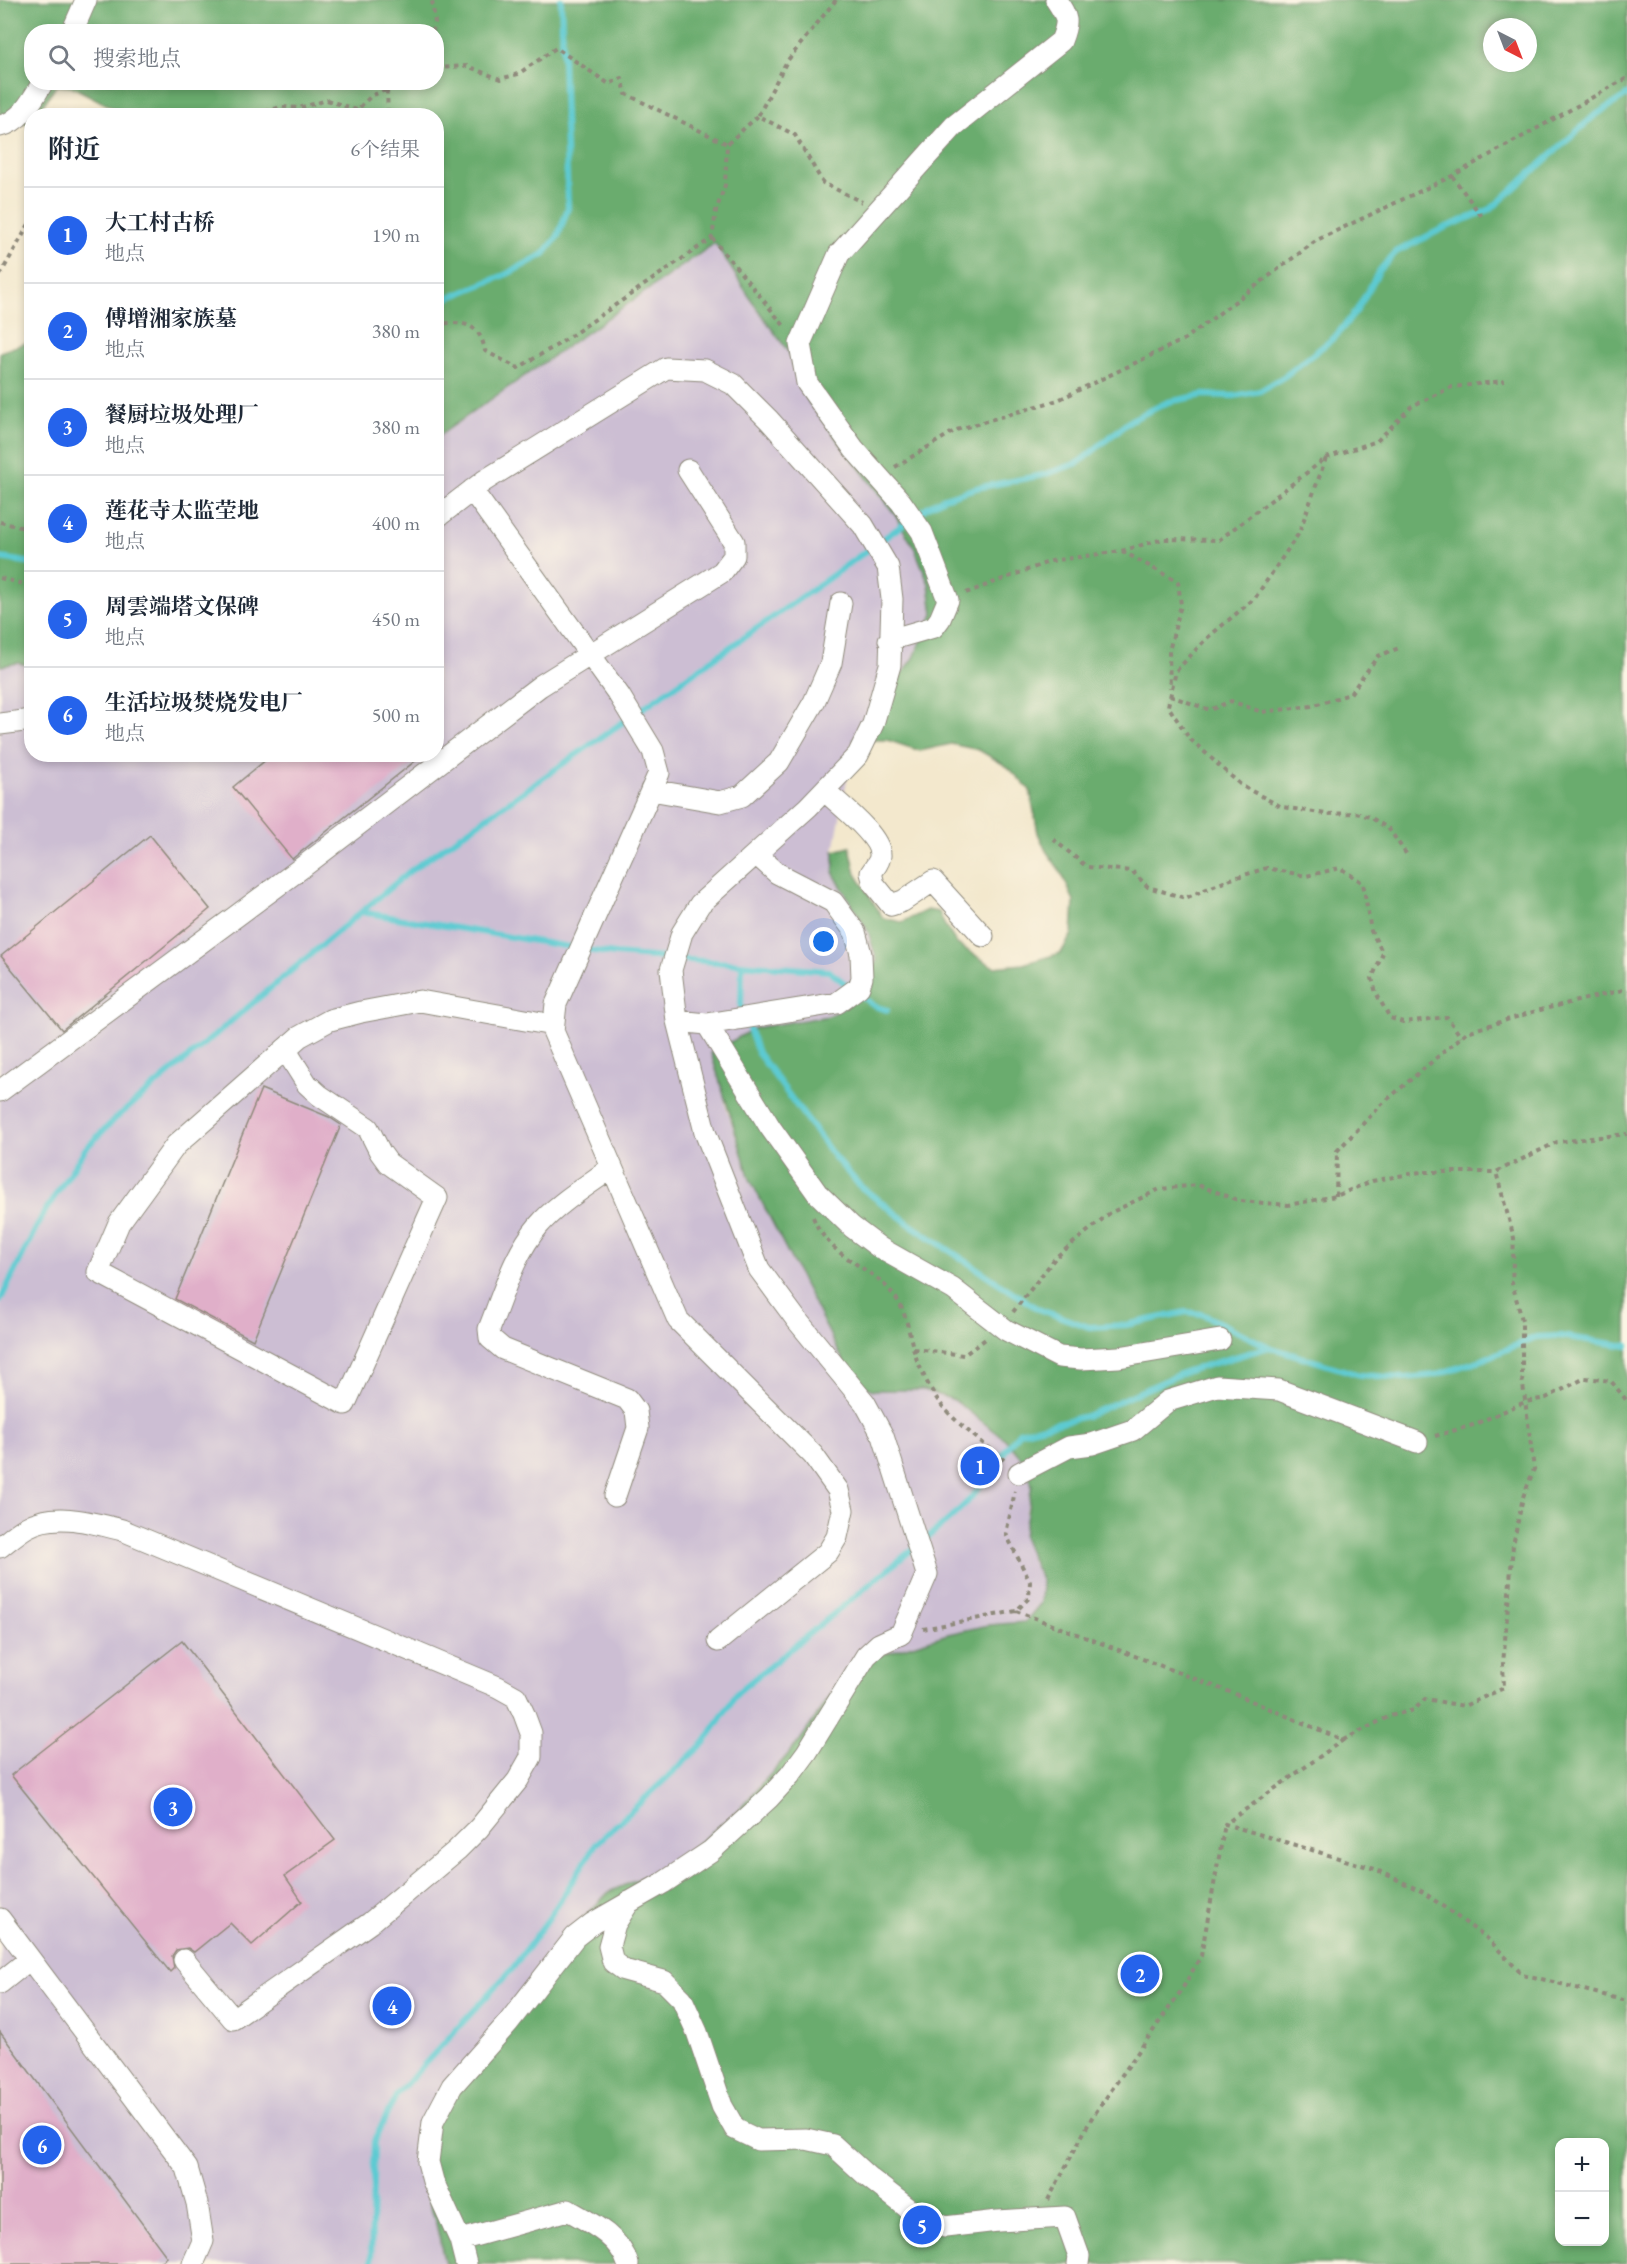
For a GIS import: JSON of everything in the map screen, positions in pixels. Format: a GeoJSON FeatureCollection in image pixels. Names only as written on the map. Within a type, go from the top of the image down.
{"type":"FeatureCollection","features":[{"type":"Feature","properties":{"kind":"street"},"geometry":{"type":"LineString","coordinates":[[76,24],[86,0]]}},
{"type":"Feature","properties":{"kind":"street"},"geometry":{"type":"LineString","coordinates":[[889,640],[934,627],[948,600],[922,532],[901,502],[855,449],[807,383],[800,344],[839,254],[954,126],[1061,41],[1067,23],[1056,0]]}},
{"type":"Feature","properties":{"kind":"street"},"geometry":{"type":"LineString","coordinates":[[26,108],[39,90]]}},
{"type":"Feature","properties":{"kind":"street"},"geometry":{"type":"LineString","coordinates":[[0,126],[8,124],[24,110]]}},
{"type":"Feature","properties":{"kind":"street"},"geometry":{"type":"LineString","coordinates":[[444,512],[472,490],[666,368],[705,370],[733,384],[769,420],[866,529],[888,567],[892,599],[890,665],[873,724],[858,755],[825,790],[700,903],[681,933],[674,959],[677,1021],[705,1132],[759,1269],[796,1319],[866,1403],[883,1436],[927,1574],[901,1634],[879,1644],[866,1656],[807,1752],[769,1798],[711,1851],[663,1883],[592,1923],[575,1937],[508,2023],[452,2086],[433,2122],[428,2162],[433,2181],[460,2240],[466,2264]]}},
{"type":"Feature","properties":{"kind":"street"},"geometry":{"type":"LineString","coordinates":[[444,759],[540,686],[722,572],[734,556],[734,542],[688,471]]}},
{"type":"Feature","properties":{"kind":"street"},"geometry":{"type":"LineString","coordinates":[[472,490],[619,695],[653,751],[659,773],[556,1004],[553,1031],[678,1320],[813,1455],[838,1490],[843,1510],[837,1537],[828,1552],[718,1641]]}},
{"type":"Feature","properties":{"kind":"street"},"geometry":{"type":"LineString","coordinates":[[651,790],[720,802],[742,796],[779,762],[814,702],[831,663],[841,603]]}},
{"type":"Feature","properties":{"kind":"street"},"geometry":{"type":"LineString","coordinates":[[0,724],[24,721]]}},
{"type":"Feature","properties":{"kind":"street"},"geometry":{"type":"LineString","coordinates":[[0,1091],[440,762]]}},
{"type":"Feature","properties":{"kind":"street"},"geometry":{"type":"LineString","coordinates":[[825,790],[870,834],[879,847],[880,858],[872,873],[874,884],[891,905],[903,901],[933,881],[983,936]]}},
{"type":"Feature","properties":{"kind":"street"},"geometry":{"type":"LineString","coordinates":[[677,1021],[707,1023],[837,1003],[853,991],[862,978],[861,954],[855,932],[833,902],[777,873],[756,854]]}},
{"type":"Feature","properties":{"kind":"street"},"geometry":{"type":"LineString","coordinates":[[285,1049],[307,1084],[319,1095],[368,1128],[380,1152],[388,1162],[437,1198],[345,1404],[98,1272],[119,1222],[176,1145],[285,1049],[299,1037],[330,1020],[420,1001],[554,1024]]}},
{"type":"Feature","properties":{"kind":"street"},"geometry":{"type":"LineString","coordinates":[[707,1023],[770,1127],[793,1156],[817,1193],[852,1227],[880,1248],[953,1289],[1000,1325],[1059,1357],[1081,1359],[1119,1357],[1220,1340]]}},
{"type":"Feature","properties":{"kind":"street"},"geometry":{"type":"LineString","coordinates":[[611,1168],[539,1225],[517,1258],[489,1329],[490,1338],[503,1349],[627,1399],[636,1411],[638,1428],[615,1496]]}},
{"type":"Feature","properties":{"kind":"street"},"geometry":{"type":"LineString","coordinates":[[1015,1469],[1069,1447],[1092,1444],[1133,1430],[1168,1401],[1217,1386],[1279,1390],[1417,1442]]}},
{"type":"Feature","properties":{"kind":"street"},"geometry":{"type":"LineString","coordinates":[[0,1546],[27,1527],[48,1520],[85,1522],[122,1530],[498,1687],[516,1697],[524,1714],[531,1733],[531,1757],[518,1780],[479,1828],[457,1850],[370,1923],[233,2019],[184,1960]]}},
{"type":"Feature","properties":{"kind":"street"},"geometry":{"type":"LineString","coordinates":[[629,1901],[615,1924],[609,1946],[613,1962],[624,1970],[663,1981],[682,2000],[697,2032],[722,2106],[735,2129],[758,2140],[806,2139],[833,2145],[868,2177],[913,2212],[945,2227],[1065,2217],[1079,2256],[1078,2264]]}},
{"type":"Feature","properties":{"kind":"street"},"geometry":{"type":"LineString","coordinates":[[0,1919],[187,2168],[197,2203],[203,2241],[192,2264]]}},
{"type":"Feature","properties":{"kind":"street"},"geometry":{"type":"LineString","coordinates":[[0,1983],[30,1959]]}},
{"type":"Feature","properties":{"kind":"street"},"geometry":{"type":"LineString","coordinates":[[460,2240],[568,2210],[602,2229],[626,2256],[628,2264]]}},
{"type":"Feature","properties":{"kind":"path"},"geometry":{"type":"LineString","coordinates":[[432,0],[435,24]]}},
{"type":"Feature","properties":{"kind":"path"},"geometry":{"type":"LineString","coordinates":[[444,324],[462,323],[472,326],[483,338],[485,351],[518,368],[562,342],[712,238],[716,211],[725,185],[727,144],[758,116],[787,61],[836,0]]}},
{"type":"Feature","properties":{"kind":"path"},"geometry":{"type":"LineString","coordinates":[[444,67],[467,66],[500,79],[518,74],[556,48],[609,84],[622,78],[626,94],[727,144]]}},
{"type":"Feature","properties":{"kind":"path"},"geometry":{"type":"LineString","coordinates":[[879,477],[956,430],[1058,400],[1185,339],[1317,240],[1452,176],[1627,78]]}},
{"type":"Feature","properties":{"kind":"path"},"geometry":{"type":"LineString","coordinates":[[359,108],[371,96],[387,90],[388,108]]}},
{"type":"Feature","properties":{"kind":"path"},"geometry":{"type":"LineString","coordinates":[[277,108],[299,108],[327,100],[351,108]]}},
{"type":"Feature","properties":{"kind":"path"},"geometry":{"type":"LineString","coordinates":[[758,116],[795,135],[823,183],[879,211]]}},
{"type":"Feature","properties":{"kind":"path"},"geometry":{"type":"LineString","coordinates":[[1452,176],[1483,218]]}},
{"type":"Feature","properties":{"kind":"path"},"geometry":{"type":"LineString","coordinates":[[0,275],[24,233]]}},
{"type":"Feature","properties":{"kind":"path"},"geometry":{"type":"LineString","coordinates":[[712,238],[800,344]]}},
{"type":"Feature","properties":{"kind":"path"},"geometry":{"type":"LineString","coordinates":[[948,600],[1052,561],[1121,551],[1163,539],[1219,540],[1326,458],[1377,441],[1412,406],[1452,387],[1505,381]]}},
{"type":"Feature","properties":{"kind":"path"},"geometry":{"type":"LineString","coordinates":[[1326,458],[1299,532],[1293,542],[1255,598],[1206,639],[1176,671],[1168,706],[1189,738],[1242,786],[1282,807],[1326,814],[1356,813],[1370,817],[1389,829],[1407,855]]}},
{"type":"Feature","properties":{"kind":"path"},"geometry":{"type":"LineString","coordinates":[[0,522],[24,528]]}},
{"type":"Feature","properties":{"kind":"path"},"geometry":{"type":"LineString","coordinates":[[1121,551],[1178,582],[1181,606],[1169,651],[1170,696]]}},
{"type":"Feature","properties":{"kind":"path"},"geometry":{"type":"LineString","coordinates":[[0,578],[24,584]]}},
{"type":"Feature","properties":{"kind":"path"},"geometry":{"type":"LineString","coordinates":[[1170,696],[1210,710],[1231,701],[1262,712],[1311,706],[1350,694],[1378,656],[1399,648]]}},
{"type":"Feature","properties":{"kind":"path"},"geometry":{"type":"LineString","coordinates":[[1053,839],[1087,867],[1132,871],[1148,888],[1185,898],[1231,879],[1268,868],[1306,876],[1340,868],[1363,883],[1371,931],[1383,953],[1372,978],[1376,993],[1390,1018],[1403,1022],[1448,1017],[1461,1037]]}},
{"type":"Feature","properties":{"kind":"path"},"geometry":{"type":"LineString","coordinates":[[1336,1196],[1337,1151],[1382,1104],[1467,1032],[1536,1011],[1627,989]]}},
{"type":"Feature","properties":{"kind":"path"},"geometry":{"type":"LineString","coordinates":[[914,1349],[964,1355],[984,1341],[1017,1307],[1056,1257],[1110,1213],[1160,1189],[1198,1185],[1240,1201],[1288,1206],[1336,1196],[1372,1181],[1420,1172],[1496,1172],[1557,1142],[1627,1134]]}},
{"type":"Feature","properties":{"kind":"path"},"geometry":{"type":"LineString","coordinates":[[1038,2219],[1091,2120],[1181,1991],[1201,1956],[1225,1824],[1343,1740],[1382,1720],[1414,1710],[1425,1700],[1464,1706],[1504,1688],[1503,1664],[1513,1545],[1523,1497],[1534,1469],[1521,1366],[1522,1320],[1512,1283],[1514,1238],[1496,1172]]}},
{"type":"Feature","properties":{"kind":"path"},"geometry":{"type":"LineString","coordinates":[[811,1213],[819,1231],[835,1250],[885,1286],[896,1299],[904,1314],[919,1366],[940,1403],[1015,1469],[1006,1534],[1030,1582],[1029,1598],[1016,1611]]}},
{"type":"Feature","properties":{"kind":"path"},"geometry":{"type":"LineString","coordinates":[[1417,1442],[1473,1425],[1526,1402],[1546,1398],[1585,1378],[1611,1381],[1627,1401]]}},
{"type":"Feature","properties":{"kind":"path"},"geometry":{"type":"LineString","coordinates":[[901,1634],[1016,1611],[1235,1694],[1343,1740]]}},
{"type":"Feature","properties":{"kind":"path"},"geometry":{"type":"LineString","coordinates":[[1225,1824],[1375,1869],[1423,1892],[1488,1939],[1522,1974],[1627,2001]]}},
{"type":"Feature","properties":{"kind":"shaded area"},"geometry":{"type":"Polygon","coordinates":[[[714,242],[788,351],[799,384],[810,404],[894,513],[915,549],[929,584],[933,614],[914,658],[854,740],[834,851],[834,874],[868,931],[877,960],[866,987],[852,1003],[829,1016],[755,1028],[724,1101],[750,1179],[762,1204],[873,1390],[924,1390],[954,1400],[1005,1439],[1025,1462],[1032,1485],[1026,1512],[1031,1559],[1042,1582],[1041,1603],[1025,1622],[989,1625],[799,1742],[737,1812],[671,1865],[609,1892],[423,2188],[436,2223],[445,2264],[0,2264],[0,666],[24,664],[24,762],[444,762],[444,432],[714,242]]]}},
{"type":"Feature","properties":{"kind":"green space"},"geometry":{"type":"Polygon","coordinates":[[[0,0],[1627,0],[1627,2264],[445,2264],[436,2223],[418,2167],[428,2121],[565,1937],[609,1892],[671,1865],[737,1812],[799,1742],[852,1664],[948,1634],[989,1625],[1025,1622],[1041,1603],[1042,1582],[1023,1537],[1032,1485],[1025,1462],[1005,1439],[954,1400],[924,1390],[873,1390],[858,1383],[844,1362],[750,1179],[711,1053],[755,1028],[829,1016],[852,1003],[866,987],[877,960],[868,931],[834,874],[834,851],[850,847],[856,874],[883,918],[902,922],[927,910],[939,912],[957,944],[994,967],[1023,964],[1061,953],[1072,934],[1074,901],[1061,872],[1046,851],[1038,833],[1030,790],[1008,767],[979,750],[951,744],[920,751],[887,740],[854,740],[914,658],[933,614],[929,584],[915,549],[894,513],[810,404],[799,384],[788,351],[756,307],[715,243],[444,432],[444,108],[114,108],[79,90],[444,90],[444,24],[24,24],[24,90],[53,90],[41,108],[24,108],[24,123],[0,114],[0,0]]]}},
{"type":"Feature","properties":{"kind":"green space"},"geometry":{"type":"Polygon","coordinates":[[[24,343],[24,664],[0,666],[0,352],[24,343]]]}},
{"type":"Feature","properties":{"kind":"building"},"geometry":{"type":"Polygon","coordinates":[[[263,762],[414,762],[292,859],[233,787],[263,762]]]}},
{"type":"Feature","properties":{"kind":"building"},"geometry":{"type":"Polygon","coordinates":[[[150,835],[210,909],[62,1030],[1,956],[150,835]]]}},
{"type":"Feature","properties":{"kind":"building"},"geometry":{"type":"Polygon","coordinates":[[[261,1089],[329,1117],[341,1125],[253,1340],[175,1299],[261,1089]]]}},
{"type":"Feature","properties":{"kind":"building"},"geometry":{"type":"Polygon","coordinates":[[[182,1641],[335,1840],[285,1876],[302,1901],[252,1945],[230,1923],[194,1952],[188,1948],[176,1950],[172,1956],[174,1968],[170,1972],[11,1775],[182,1641]]]}},
{"type":"Feature","properties":{"kind":"building"},"geometry":{"type":"Polygon","coordinates":[[[0,2032],[167,2257],[158,2264],[0,2264],[0,2032]]]}},
{"type":"Feature","properties":{"kind":"waterway"},"geometry":{"type":"LineString","coordinates":[[444,300],[507,274],[544,254],[558,236],[568,208],[561,0]]}},
{"type":"Feature","properties":{"kind":"waterway"},"geometry":{"type":"LineString","coordinates":[[0,1301],[42,1216],[86,1148],[115,1119],[410,871],[929,506],[944,498],[976,488],[1043,475],[1078,463],[1131,420],[1168,402],[1203,395],[1234,396],[1260,391],[1285,376],[1335,337],[1357,310],[1379,271],[1396,252],[1444,228],[1491,209],[1594,116],[1627,95]]}},
{"type":"Feature","properties":{"kind":"waterway"},"geometry":{"type":"LineString","coordinates":[[0,558],[24,562]]}},
{"type":"Feature","properties":{"kind":"waterway"},"geometry":{"type":"LineString","coordinates":[[361,912],[576,948]]}},
{"type":"Feature","properties":{"kind":"waterway"},"geometry":{"type":"LineString","coordinates":[[586,950],[829,971],[874,1006],[887,1010]]}},
{"type":"Feature","properties":{"kind":"waterway"},"geometry":{"type":"LineString","coordinates":[[742,964],[741,1006],[744,1013]]}},
{"type":"Feature","properties":{"kind":"waterway"},"geometry":{"type":"LineString","coordinates":[[747,1023],[758,1053],[835,1158],[861,1187],[911,1225],[1038,1309],[1089,1327],[1126,1325],[1186,1312],[1202,1314],[1269,1347]]}},
{"type":"Feature","properties":{"kind":"waterway"},"geometry":{"type":"LineString","coordinates":[[922,1542],[972,1497],[1019,1432],[1086,1416],[1187,1371],[1269,1347],[1360,1375],[1405,1378],[1435,1375],[1484,1359],[1536,1337],[1560,1336],[1627,1346]]}},
{"type":"Feature","properties":{"kind":"waterway"},"geometry":{"type":"LineString","coordinates":[[371,2264],[374,2141],[397,2094],[512,1969],[549,1918],[596,1844],[704,1743],[738,1692],[914,1548]]}},
{"type":"Feature","properties":{"kind":"place","name":"大工村古桥"},"geometry":{"type":"Point","coordinates":[980,1466]}},
{"type":"Feature","properties":{"kind":"place","name":"餐厨垃圾处理厂"},"geometry":{"type":"Point","coordinates":[173,1807]}},
{"type":"Feature","properties":{"kind":"place","name":"傅增湘家族墓"},"geometry":{"type":"Point","coordinates":[1140,1974]}},
{"type":"Feature","properties":{"kind":"place","name":"莲花寺太监茔地"},"geometry":{"type":"Point","coordinates":[392,2006]}},
{"type":"Feature","properties":{"kind":"place","name":"生活垃圾焚烧发电厂"},"geometry":{"type":"Point","coordinates":[42,2145]}},
{"type":"Feature","properties":{"kind":"place","name":"周雲端塔文保碑"},"geometry":{"type":"Point","coordinates":[922,2225]}}]}
